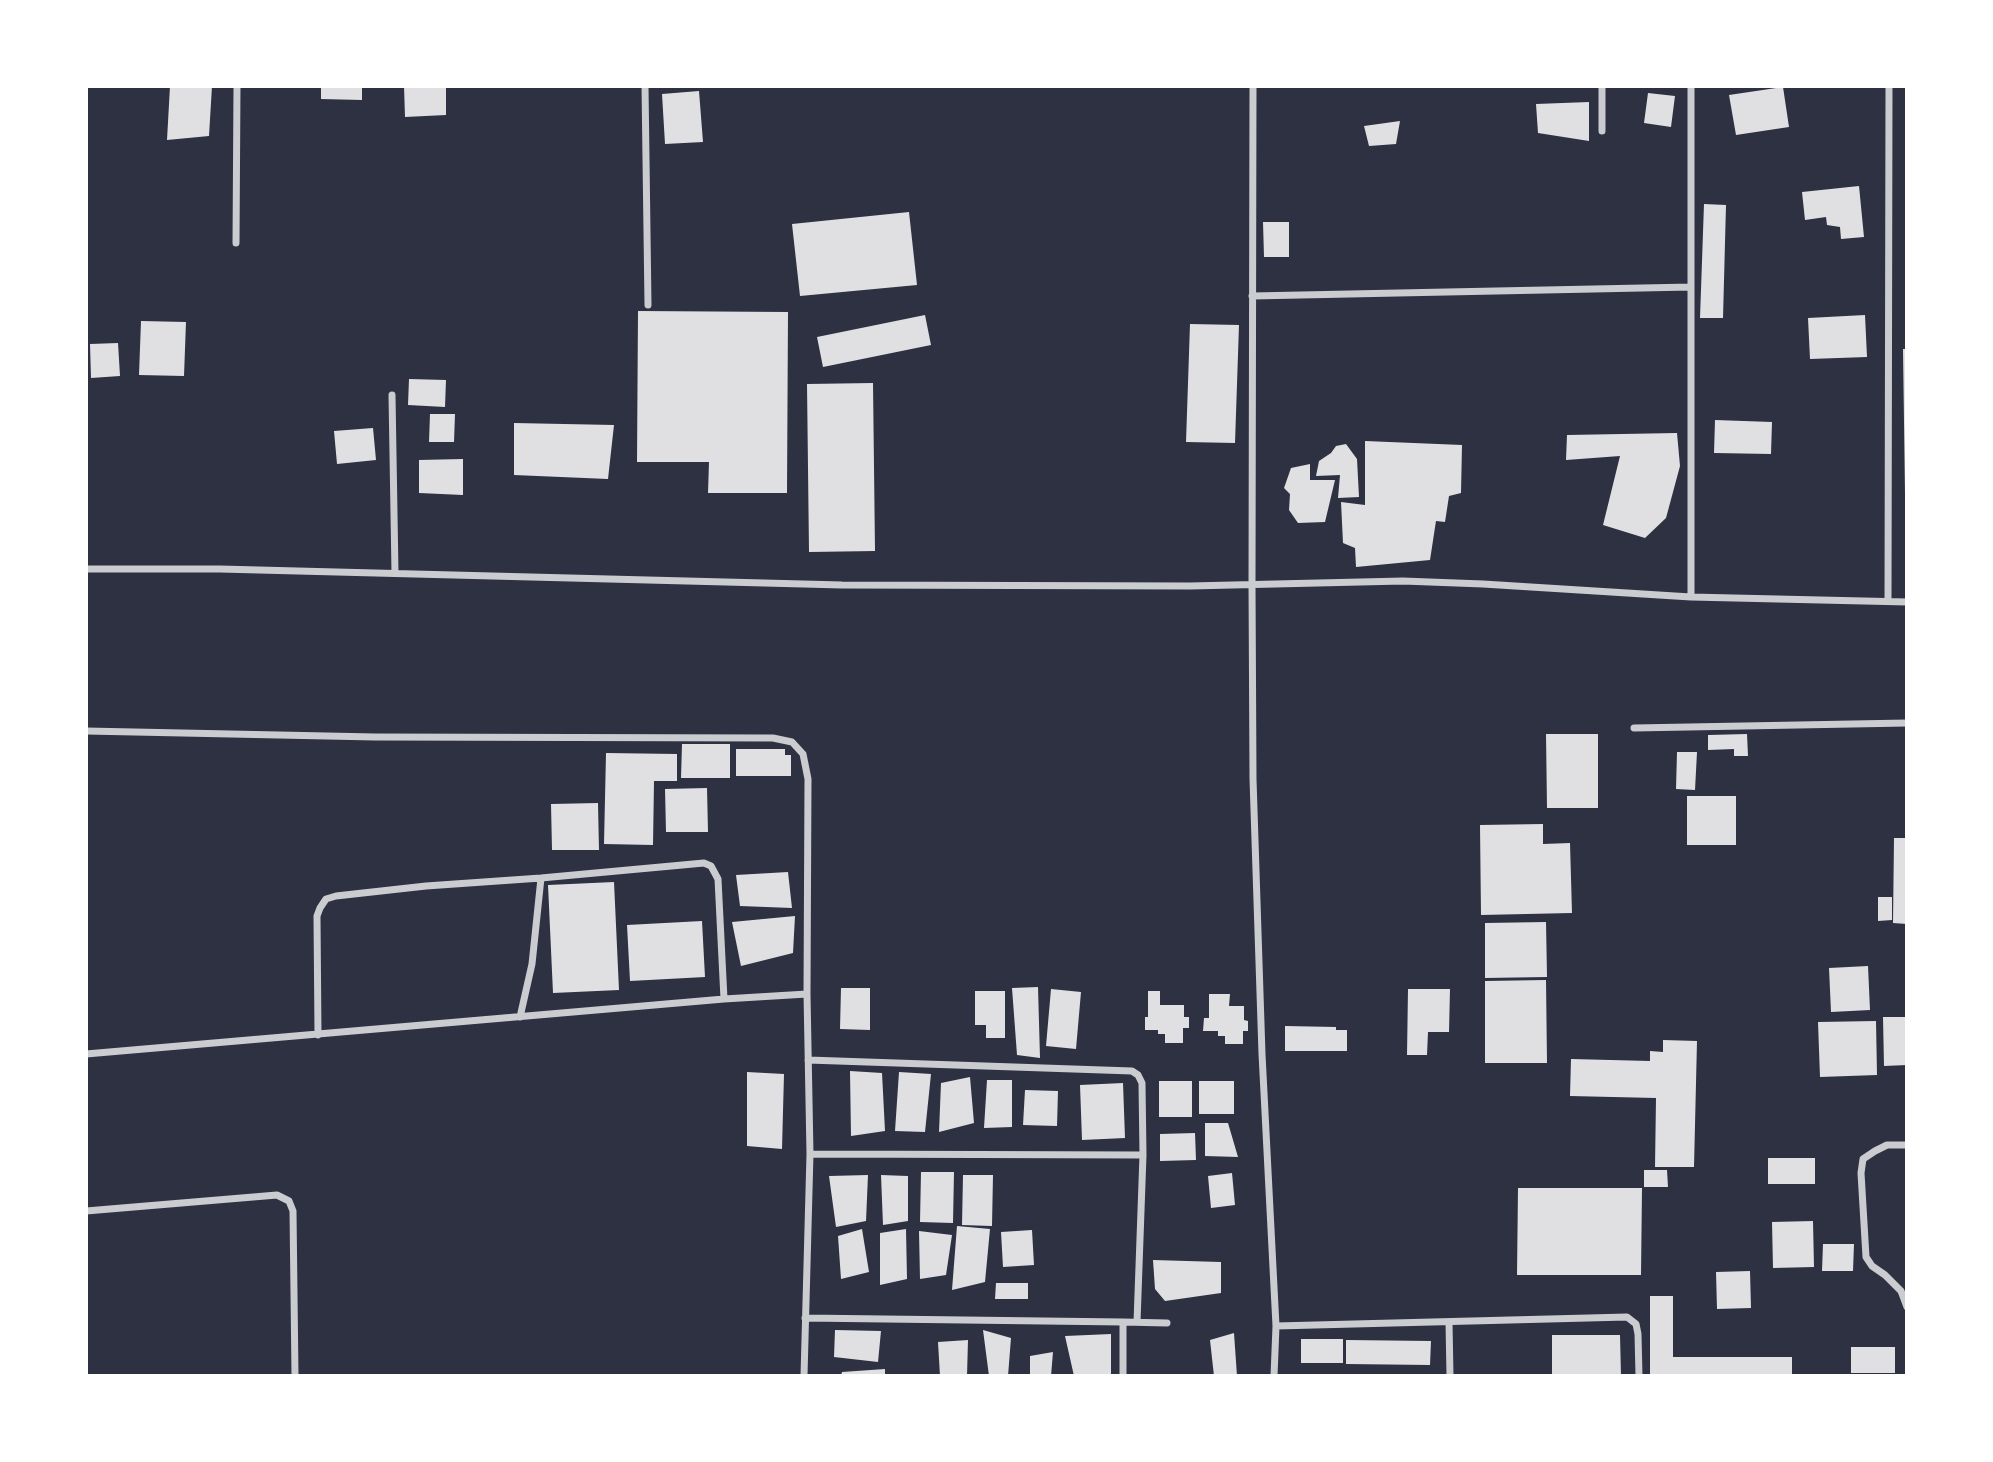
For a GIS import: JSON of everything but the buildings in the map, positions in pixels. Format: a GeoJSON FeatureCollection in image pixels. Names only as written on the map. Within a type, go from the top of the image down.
{"type":"FeatureCollection","features":[{"type":"Feature","properties":{"kind":"street"},"geometry":{"type":"LineString","coordinates":[[236,243],[237,86]]}},
{"type":"Feature","properties":{"kind":"street"},"geometry":{"type":"LineString","coordinates":[[645,86],[648,305]]}},
{"type":"Feature","properties":{"kind":"street"},"geometry":{"type":"LineString","coordinates":[[1253,86],[1253,779],[1262,1054],[1276,1326],[1273,1376]]}},
{"type":"Feature","properties":{"kind":"street"},"geometry":{"type":"LineString","coordinates":[[1602,86],[1602,131]]}},
{"type":"Feature","properties":{"kind":"street"},"geometry":{"type":"LineString","coordinates":[[1691,86],[1691,597]]}},
{"type":"Feature","properties":{"kind":"street"},"geometry":{"type":"LineString","coordinates":[[1888,601],[1889,86]]}},
{"type":"Feature","properties":{"kind":"street"},"geometry":{"type":"LineString","coordinates":[[1252,296],[1691,287]]}},
{"type":"Feature","properties":{"kind":"street"},"geometry":{"type":"LineString","coordinates":[[392,395],[395,573]]}},
{"type":"Feature","properties":{"kind":"street"},"geometry":{"type":"LineString","coordinates":[[86,569],[220,569],[856,585],[1190,586],[1417,582],[1691,597],[1907,602]]}},
{"type":"Feature","properties":{"kind":"street"},"geometry":{"type":"LineString","coordinates":[[1634,728],[1907,723]]}},
{"type":"Feature","properties":{"kind":"street"},"geometry":{"type":"LineString","coordinates":[[86,731],[375,737],[773,738],[792,742],[803,754],[808,779],[807,994],[810,1154],[804,1376]]}},
{"type":"Feature","properties":{"kind":"street"},"geometry":{"type":"LineString","coordinates":[[318,1035],[317,916],[327,899],[336,895],[426,886],[704,863],[711,866],[718,879],[724,999]]}},
{"type":"Feature","properties":{"kind":"street"},"geometry":{"type":"LineString","coordinates":[[520,1017],[532,964],[541,878]]}},
{"type":"Feature","properties":{"kind":"street"},"geometry":{"type":"LineString","coordinates":[[86,1054],[807,994]]}},
{"type":"Feature","properties":{"kind":"street"},"geometry":{"type":"LineString","coordinates":[[808,1060],[1132,1072],[1138,1075],[1142,1083],[1143,1155],[1138,1322]]}},
{"type":"Feature","properties":{"kind":"street"},"geometry":{"type":"LineString","coordinates":[[1907,1144],[1886,1145],[1875,1151],[1863,1159],[1861,1173],[1866,1257],[1872,1266],[1901,1291],[1907,1307]]}},
{"type":"Feature","properties":{"kind":"street"},"geometry":{"type":"LineString","coordinates":[[810,1154],[1143,1155]]}},
{"type":"Feature","properties":{"kind":"street"},"geometry":{"type":"LineString","coordinates":[[86,1211],[277,1195],[289,1201],[293,1211],[295,1376]]}},
{"type":"Feature","properties":{"kind":"street"},"geometry":{"type":"LineString","coordinates":[[1276,1326],[1627,1317],[1636,1324],[1639,1376]]}},
{"type":"Feature","properties":{"kind":"street"},"geometry":{"type":"LineString","coordinates":[[805,1318],[1167,1322]]}},
{"type":"Feature","properties":{"kind":"street"},"geometry":{"type":"LineString","coordinates":[[1123,1322],[1123,1376]]}},
{"type":"Feature","properties":{"kind":"street"},"geometry":{"type":"LineString","coordinates":[[1448,1322],[1450,1376]]}}]}
